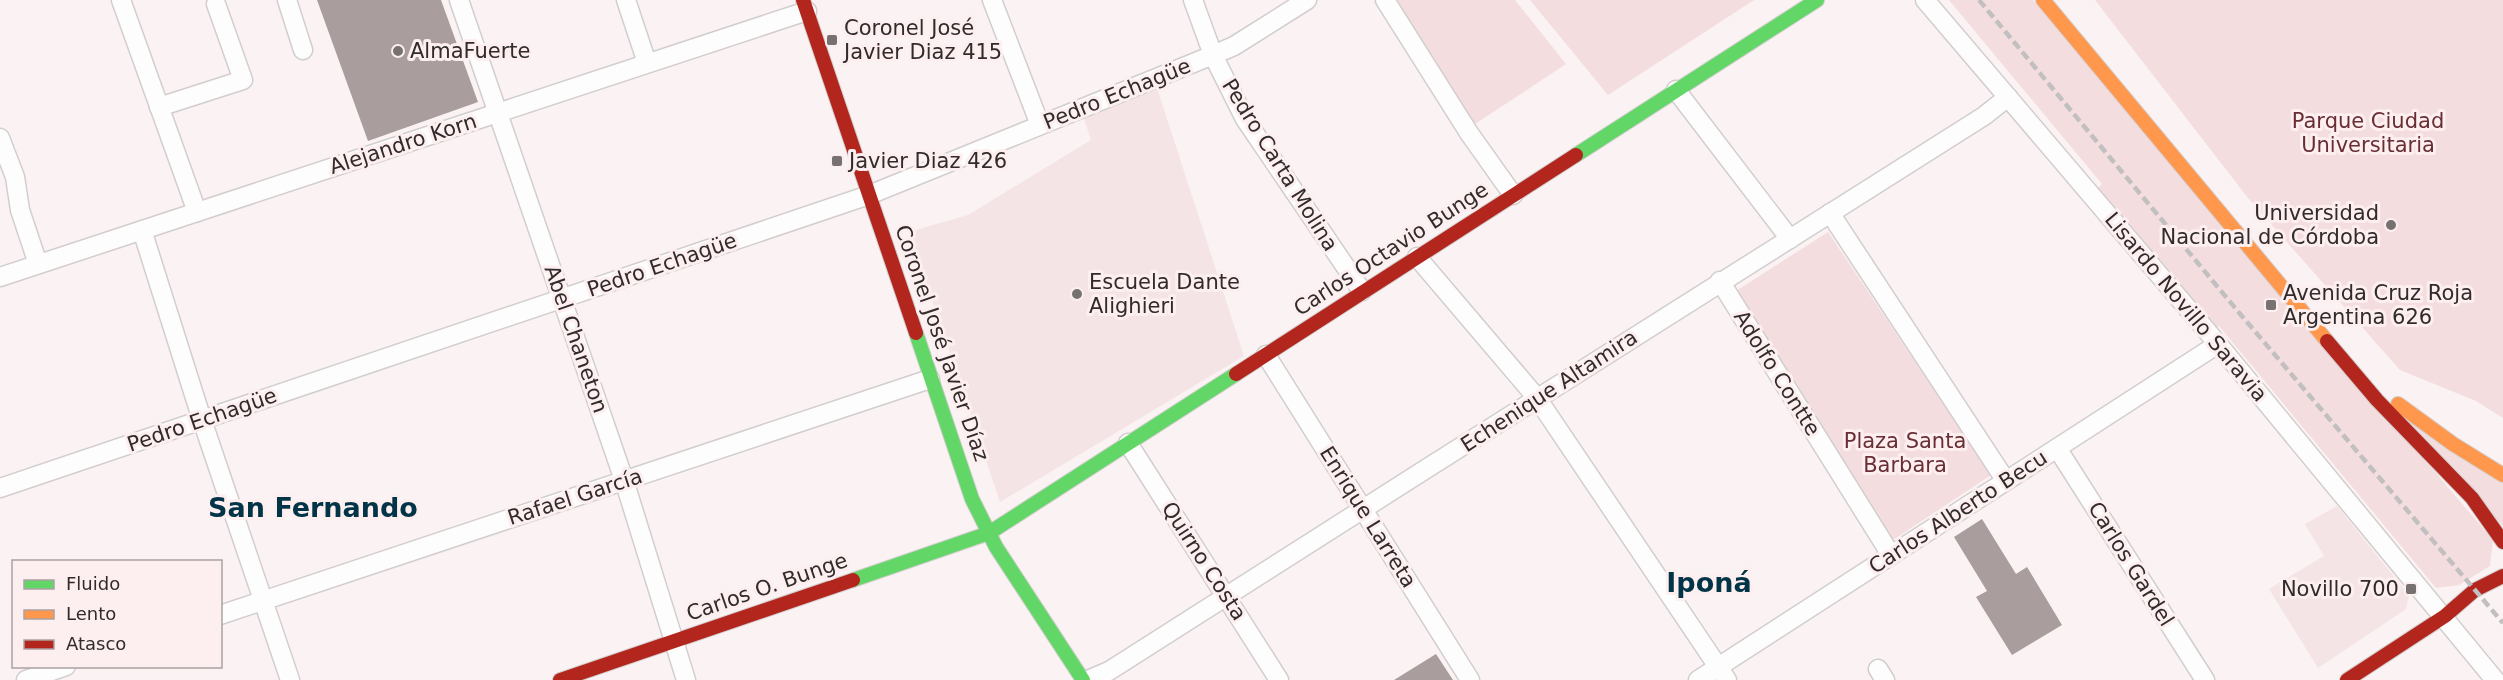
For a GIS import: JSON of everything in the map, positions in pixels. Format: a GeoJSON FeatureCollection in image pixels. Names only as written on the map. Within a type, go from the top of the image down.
{"type":"FeatureCollection","features":[{"type":"Feature","properties":{"kind":"main road","name":"Carlos Octavio Bunge"},"geometry":{"type":"LineString","coordinates":[[989,533],[1817,0]]}},
{"type":"Feature","properties":{"kind":"main road"},"geometry":{"type":"LineString","coordinates":[[2043,0],[2377,400],[2472,498],[2503,542]]}},
{"type":"Feature","properties":{"kind":"main road","name":"Coronel José Javier Díaz"},"geometry":{"type":"LineString","coordinates":[[805,6],[972,499],[989,533],[1085,680]]}},
{"type":"Feature","properties":{"kind":"main road"},"geometry":{"type":"LineString","coordinates":[[2340,355],[2405,411],[2452,444],[2503,475]]}},
{"type":"Feature","properties":{"kind":"main road","name":"Carlos O. Bunge"},"geometry":{"type":"LineString","coordinates":[[560,680],[989,533]]}},
{"type":"Feature","properties":{"kind":"main road"},"geometry":{"type":"LineString","coordinates":[[2347,680],[2445,616],[2475,590],[2503,576]]}},
{"type":"Feature","properties":{"kind":"street"},"geometry":{"type":"LineString","coordinates":[[121,0],[197,212]]}},
{"type":"Feature","properties":{"kind":"street"},"geometry":{"type":"LineString","coordinates":[[287,0],[303,50]]}},
{"type":"Feature","properties":{"kind":"street","name":"Abel Chaneton"},"geometry":{"type":"LineString","coordinates":[[459,0],[624,480],[686,680]]}},
{"type":"Feature","properties":{"kind":"street"},"geometry":{"type":"LineString","coordinates":[[626,0],[647,63]]}},
{"type":"Feature","properties":{"kind":"street"},"geometry":{"type":"LineString","coordinates":[[992,0],[1040,126]]}},
{"type":"Feature","properties":{"kind":"street","name":"Pedro Carta Molina"},"geometry":{"type":"LineString","coordinates":[[1193,0],[1213,55],[1245,119],[1362,291]]}},
{"type":"Feature","properties":{"kind":"street","name":"Pedro Echagüe"},"geometry":{"type":"LineString","coordinates":[[0,488],[869,195],[1234,46],[1307,0]]}},
{"type":"Feature","properties":{"kind":"street"},"geometry":{"type":"LineString","coordinates":[[1385,0],[1469,133],[1514,195]]}},
{"type":"Feature","properties":{"kind":"street","name":"Lisardo Novillo Saravia"},"geometry":{"type":"LineString","coordinates":[[1925,0],[2218,344],[2445,616],[2495,680]]}},
{"type":"Feature","properties":{"kind":"street"},"geometry":{"type":"LineString","coordinates":[[159,107],[243,80],[216,4]]}},
{"type":"Feature","properties":{"kind":"street","name":"Alejandro Korn"},"geometry":{"type":"LineString","coordinates":[[0,277],[647,63],[805,6]]}},
{"type":"Feature","properties":{"kind":"street"},"geometry":{"type":"LineString","coordinates":[[1676,90],[1790,238]]}},
{"type":"Feature","properties":{"kind":"street","name":"Echenique Altamira"},"geometry":{"type":"LineString","coordinates":[[1085,680],[1109,670],[1363,510],[1720,281],[1984,116],[2008,97]]}},
{"type":"Feature","properties":{"kind":"street"},"geometry":{"type":"LineString","coordinates":[[0,138],[15,177],[20,210],[38,264]]}},
{"type":"Feature","properties":{"kind":"street"},"geometry":{"type":"LineString","coordinates":[[1830,213],[2006,481]]}},
{"type":"Feature","properties":{"kind":"street"},"geometry":{"type":"LineString","coordinates":[[142,230],[202,420],[290,680]]}},
{"type":"Feature","properties":{"kind":"street"},"geometry":{"type":"LineString","coordinates":[[1417,257],[1537,398],[1723,673]]}},
{"type":"Feature","properties":{"kind":"street","name":"Adolfo Contte"},"geometry":{"type":"LineString","coordinates":[[1720,281],[1891,555]]}},
{"type":"Feature","properties":{"kind":"street","name":"Carlos Alberto Becu"},"geometry":{"type":"LineString","coordinates":[[1698,680],[1723,673],[1891,555],[2218,344]]}},
{"type":"Feature","properties":{"kind":"street","name":"Enrique Larreta"},"geometry":{"type":"LineString","coordinates":[[1266,355],[1470,680]]}},
{"type":"Feature","properties":{"kind":"street","name":"Rafael García"},"geometry":{"type":"LineString","coordinates":[[222,614],[930,379]]}},
{"type":"Feature","properties":{"kind":"street","name":"Quirno Costa"},"geometry":{"type":"LineString","coordinates":[[1128,443],[1280,680]]}},
{"type":"Feature","properties":{"kind":"street","name":"Carlos Gardel"},"geometry":{"type":"LineString","coordinates":[[2058,448],[2205,680]]}},
{"type":"Feature","properties":{"kind":"street"},"geometry":{"type":"LineString","coordinates":[[26,680],[60,668]]}},
{"type":"Feature","properties":{"kind":"shaded area","name":"Escuela Dante Alighieri"},"geometry":{"type":"Polygon","coordinates":[[[1156,85],[1244,356],[1000,502],[909,232],[968,215],[1091,140],[1083,116],[1156,85]]]}},
{"type":"Feature","properties":{"kind":"shaded area"},"geometry":{"type":"Polygon","coordinates":[[[2337,506],[2409,595],[2406,609],[2318,668],[2269,589],[2324,556],[2305,524],[2337,506]]]}},
{"type":"Feature","properties":{"kind":"green space"},"geometry":{"type":"Polygon","coordinates":[[[1397,0],[1515,0],[1566,64],[1472,126],[1397,0]]]}},
{"type":"Feature","properties":{"kind":"green space"},"geometry":{"type":"Polygon","coordinates":[[[1530,0],[1754,0],[1608,95],[1530,0]]]}},
{"type":"Feature","properties":{"kind":"green space"},"geometry":{"type":"Polygon","coordinates":[[[1949,0],[2033,0],[2493,540],[2490,566],[2459,585],[2436,588],[2219,326],[2213,330],[2097,189],[2102,184],[1949,0]]]}},
{"type":"Feature","properties":{"kind":"green space","name":"Parque Ciudad Universitaria"},"geometry":{"type":"Polygon","coordinates":[[[2095,0],[2503,0],[2503,418],[2476,401],[2400,370],[2248,198],[2095,0]]]}},
{"type":"Feature","properties":{"kind":"green space","name":"Plaza Santa Barbara"},"geometry":{"type":"Polygon","coordinates":[[[1828,232],[1991,475],[1890,542],[1736,291],[1828,232]]]}},
{"type":"Feature","properties":{"kind":"green space"},"geometry":{"type":"Polygon","coordinates":[[[2388,404],[2503,483],[2503,526],[2388,404]]]}},
{"type":"Feature","properties":{"kind":"building","name":"AlmaFuerte"},"geometry":{"type":"Polygon","coordinates":[[[317,0],[441,0],[478,102],[368,141],[317,0]]]}},
{"type":"Feature","properties":{"kind":"building"},"geometry":{"type":"Polygon","coordinates":[[[1982,519],[2016,574],[2027,567],[2062,625],[2012,655],[1976,597],[1987,591],[1954,537],[1982,519]]]}},
{"type":"Feature","properties":{"kind":"building"},"geometry":{"type":"Polygon","coordinates":[[[1436,654],[1453,680],[1394,680],[1436,654]]]}},
{"type":"Feature","properties":{"kind":"railway"},"geometry":{"type":"LineString","coordinates":[[1979,0],[2241,315],[2503,623]]}},
{"type":"Feature","properties":{"kind":"traffic: fast"},"geometry":{"type":"LineString","coordinates":[[1576,155],[1817,0]]}},
{"type":"Feature","properties":{"kind":"traffic: fast"},"geometry":{"type":"LineString","coordinates":[[916,333],[972,499],[996,547],[1083,680]]}},
{"type":"Feature","properties":{"kind":"traffic: fast"},"geometry":{"type":"LineString","coordinates":[[853,580],[989,533],[1236,374]]}},
{"type":"Feature","properties":{"kind":"traffic: slow"},"geometry":{"type":"LineString","coordinates":[[2043,0],[2327,341]]}},
{"type":"Feature","properties":{"kind":"traffic: slow"},"geometry":{"type":"LineString","coordinates":[[2398,404],[2453,444],[2503,475]]}},
{"type":"Feature","properties":{"kind":"traffic: jam"},"geometry":{"type":"LineString","coordinates":[[803,0],[916,333]]}},
{"type":"Feature","properties":{"kind":"traffic: jam"},"geometry":{"type":"LineString","coordinates":[[1236,374],[1576,155]]}},
{"type":"Feature","properties":{"kind":"traffic: jam"},"geometry":{"type":"LineString","coordinates":[[2327,341],[2377,400],[2472,498],[2503,542]]}},
{"type":"Feature","properties":{"kind":"traffic: jam"},"geometry":{"type":"LineString","coordinates":[[2347,680],[2445,616],[2475,590],[2503,576]]}},
{"type":"Feature","properties":{"kind":"traffic: jam"},"geometry":{"type":"LineString","coordinates":[[560,680],[853,580]]}},
{"type":"Feature","properties":{"kind":"place","name":"Coronel José Javier Diaz 415"},"geometry":{"type":"Point","coordinates":[832,40]}},
{"type":"Feature","properties":{"kind":"place","name":"AlmaFuerte"},"geometry":{"type":"Point","coordinates":[398,51]}},
{"type":"Feature","properties":{"kind":"place","name":"Javier Diaz 426"},"geometry":{"type":"Point","coordinates":[837,161]}},
{"type":"Feature","properties":{"kind":"place","name":"Universidad Nacional de Córdoba"},"geometry":{"type":"Point","coordinates":[2391,225]}},
{"type":"Feature","properties":{"kind":"place","name":"Escuela Dante Alighieri"},"geometry":{"type":"Point","coordinates":[1077,294]}},
{"type":"Feature","properties":{"kind":"place","name":"Avenida Cruz Roja Argentina 626"},"geometry":{"type":"Point","coordinates":[2271,305]}},
{"type":"Feature","properties":{"kind":"place","name":"Novillo 700"},"geometry":{"type":"Point","coordinates":[2411,589]}},
{"type":"Feature","properties":{"kind":"district","name":"San Fernando"},"geometry":{"type":"Point","coordinates":[313,507]}},
{"type":"Feature","properties":{"kind":"district","name":"Iponá"},"geometry":{"type":"Point","coordinates":[1709,582]}}]}
